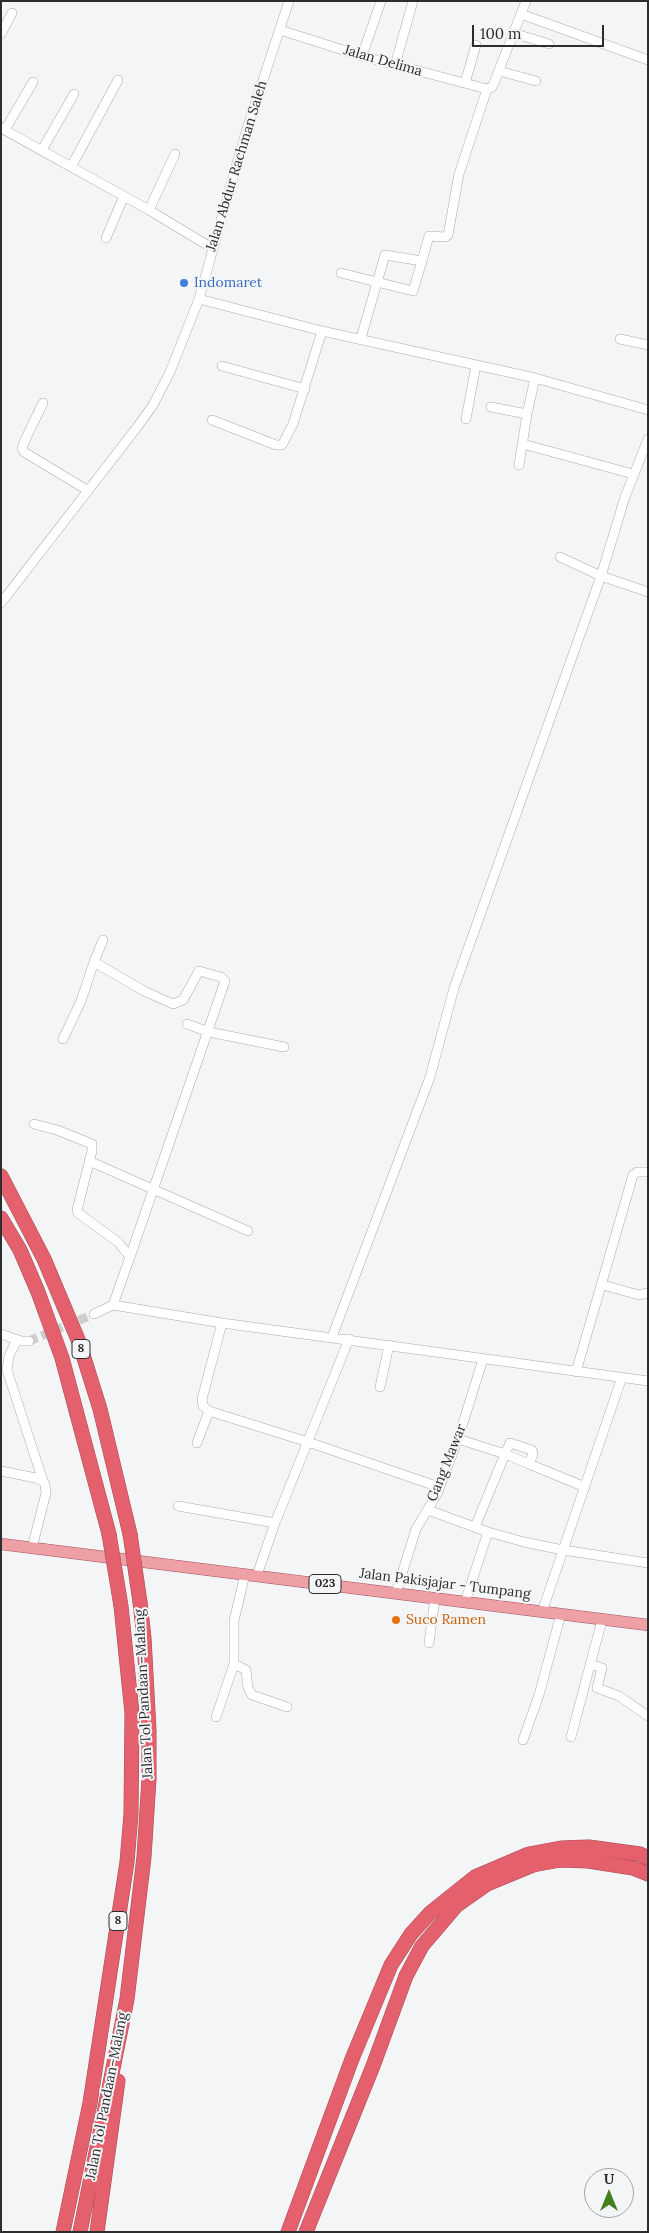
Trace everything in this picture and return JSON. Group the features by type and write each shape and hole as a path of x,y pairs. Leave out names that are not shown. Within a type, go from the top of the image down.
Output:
{"highway":[{"name":"Jalan Tol Pandaan–Malang","path":"1,1176 44,1259 79,1342 100,1409 130,1534 144,1638 149,1779 144,1857 119,2041 106,2097 80,2232"},
{"name":"Jalan Tol Pandaan–Malang","path":"1,1218 20,1250 38,1292 62,1358 109,1534 121,1606 132,1713 127,1862 90,2103 63,2232"},
{"path":"288,2232 352,2059 392,1965 412,1934 430,1913 476,1877 528,1854 562,1848 589,1846 640,1854 648,1858"},
{"path":"306,2232 373,2066 406,1976 422,1946 457,1905 487,1884 533,1865 560,1860 588,1861 633,1868 648,1874"},
{"path":"97,2232 120,2062 119,2041"}],"main road":[{"name":"Jalan Pakisjajar - Tumpang","path":"1,1544 648,1625"}],"street":[{"name":"Jalan Abdur Rachman Saleh","path":"1,603 152,405 170,372 199,299 245,135 289,1"},
{"path":"362,56 381,1"},
{"path":"395,65 414,1"},
{"path":"340,273 413,291 428,237 448,235 459,174 487,88 492,87 526,1"},
{"path":"1,34 12,13"},
{"path":"521,14 648,60"},
{"name":"Jalan Delima","path":"280,30 362,56 487,88"},
{"path":"514,34 549,44"},
{"path":"465,83 476,45"},
{"path":"499,71 536,82"},
{"path":"71,167 118,80"},
{"path":"33,82 3,129 149,210 212,248"},
{"path":"42,150 74,94"},
{"path":"149,210 175,154"},
{"path":"106,238 124,196"},
{"path":"362,338 376,281 385,254 422,261"},
{"path":"199,299 322,331 362,338 535,378 648,410"},
{"path":"212,420 276,445 282,445 293,424 322,331"},
{"path":"620,339 648,345"},
{"path":"466,419 476,365"},
{"path":"222,366 304,389"},
{"path":"519,465 535,378"},
{"path":"43,403 22,448 24,452 87,490"},
{"path":"491,407 527,414"},
{"path":"332,1337 430,1077 454,988 600,576 634,474 648,440"},
{"path":"523,444 634,474"},
{"path":"560,557 600,576 648,592"},
{"path":"63,1040 81,1001 94,962 104,940"},
{"path":"94,962 144,991 172,1004 183,1000 199,971 221,977 224,979 225,986 113,1304"},
{"path":"188,1024 208,1032 284,1046"},
{"path":"34,1124 86,1140 92,1144 77,1210 78,1213 118,1242 130,1256"},
{"path":"89,1161 248,1231"},
{"path":"576,1372 603,1285 633,1175 637,1172 648,1172"},
{"path":"603,1285 639,1294 648,1293"},
{"path":"94,1314 113,1304 222,1323 648,1381"},
{"path":"222,1323 202,1406 209,1411 308,1442 439,1487"},
{"path":"1,1334 17,1340 30,1341"},
{"path":"216,1716 234,1664 233,1631 251,1574 275,1523 349,1339"},
{"path":"17,1340 9,1356 7,1370 44,1481 46,1493 32,1548"},
{"path":"380,1387 389,1345"},
{"name":"Gang Mawar","path":"396,1593 416,1529 439,1487 458,1439 483,1358"},
{"path":"542,1612 622,1377"},
{"path":"197,1443 209,1411"},
{"path":"458,1439 505,1454 585,1487"},
{"path":"476,1527 510,1443 532,1450 533,1454 529,1464"},
{"path":"1,1471 44,1481"},
{"path":"178,1506 275,1523"},
{"path":"428,1510 488,1532 563,1550 648,1562"},
{"path":"465,1602 488,1532"},
{"path":"429,1643 435,1598"},
{"path":"523,1740 539,1695 561,1614"},
{"path":"571,1737 602,1620"},
{"path":"234,1664 246,1670 248,1688 252,1695 287,1707"},
{"path":"590,1664 602,1668 597,1688 619,1696 648,1716"}],"tunnel":[{"path":"29,1341 94,1314"}],"place":[{"name":"Indomaret","path":"184,283"},
{"name":"Suco Ramen","path":"396,1620"}]}
